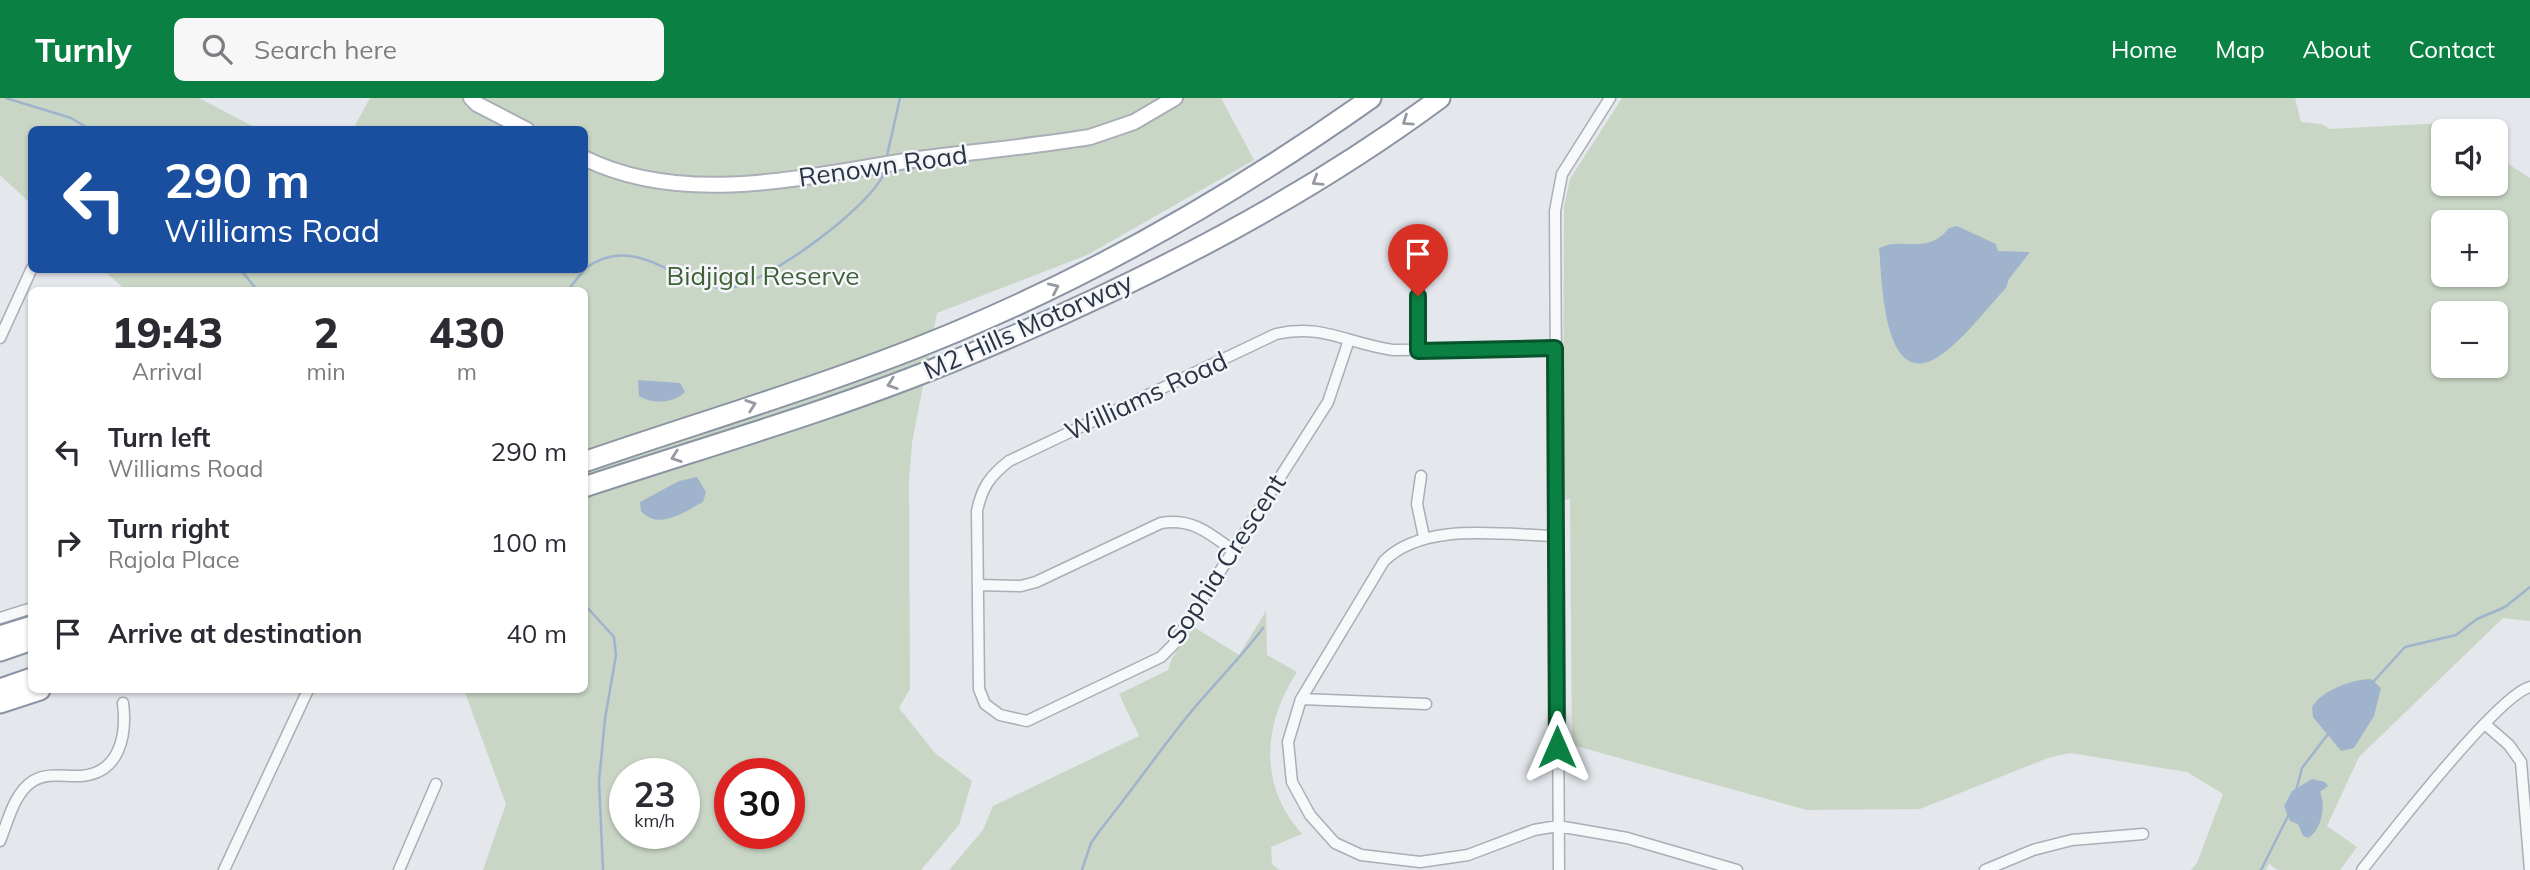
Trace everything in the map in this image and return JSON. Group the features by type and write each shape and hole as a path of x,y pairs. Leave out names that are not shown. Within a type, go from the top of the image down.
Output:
{"highway":[{"name":"M2 Hills Motorway","path":"589,460 886,360 1023,303 1192,217 1371,98"},
{"name":"M2 Hills Motorway","path":"593,484 901,381 1082,306 1279,205 1440,98"},
{"path":"0,636 28,627"},
{"path":"0,651 28,641"},
{"path":"0,689 28,679"},
{"path":"0,703 31,693"}],"main road":[{"path":"471,98 477,104 519,126"},
{"name":"Renown Road","path":"588,159 640,176 708,185 786,180 926,158 1090,137 1134,122 1175,98"}],"street":[{"path":"1559,870 1555,536 1556,195 1568,163 1610,98"},
{"path":"1418,269 1418,351"},
{"path":"0,338 30,273"},
{"name":"Williams Road","path":"1000,715 985,704 979,690 976,511 981,491 991,475 1009,461 1276,334 1315,330 1371,347 1418,351 1555,348"},
{"name":"Sophia Crescent","path":"1000,715 1015,721 1042,715 1161,657 1184,629 1231,550 1328,402 1349,340"},
{"path":"1421,476 1417,505 1424,537"},
{"path":"978,585 1021,586 1037,583 1168,521 1191,523 1203,528 1231,550"},
{"path":"1555,536 1424,537 1394,551 1375,573 1301,699 1288,742 1292,782 1310,815 1335,843 1361,855 1420,862 1468,855 1534,830 1558,826 1627,838 1737,870"},
{"path":"0,618 28,609"},
{"path":"2362,870 2413,806 2512,696 2530,687"},
{"path":"224,870 307,693"},
{"path":"1301,699 1426,704"},
{"path":"0,841 17,798 34,780 48,775 92,774 109,764 125,731 123,703"},
{"path":"2486,725 2509,745 2521,762 2530,870"},
{"path":"399,870 436,784"},
{"path":"1985,870 2033,850 2072,840 2143,834"}],"green space":[{"path":"0,98 199,98 252,126 28,126 28,201 0,175"},
{"name":"Bidjigal Reserve","path":"370,98 1221,98 1254,160 1087,255 937,313 912,443 909,482 910,689 899,708 935,753 972,781 959,825 921,870 483,870 506,804 465,693 588,693 588,287 123,287 106,273 588,273 588,126 355,126"},
{"path":"1622,98 2295,98 2301,122 2321,124 2330,129 2431,124 2431,196 2508,196 2508,164 2530,178 2530,621 2503,618 2359,757 2327,826 2357,847 2340,870 2278,870 2269,864 2266,870 2191,870 2197,863 2223,794 2187,772 2070,753 2048,758 1920,809 1807,810 1572,745 1570,499 1563,500 1564,206 1570,179"},
{"path":"1266,611 1267,655 1297,672 1277,712 1270,754 1278,795 1302,834 1271,847 1272,864 1279,870 949,870 983,830 993,806 1139,736 1119,694 1168,670 1172,658 1194,627 1239,655"}],"water":[{"path":"1957,226 1996,244 1998,251 2030,252 2009,279 2006,288 1947,350 1938,357 1920,363 1906,359 1896,345 1889,326 1884,304 1879,248 1932,241 1949,228"},
{"path":"638,380 680,383 685,392 669,401 650,400 639,396"},
{"path":"697,477 706,492 703,502 680,515 664,520 648,517 641,511 640,502 679,481"},
{"path":"2371,679 2381,688 2374,716 2354,748 2341,751 2313,717 2312,707 2323,695 2339,687"},
{"path":"2312,779 2325,782 2328,786 2320,792 2323,810 2320,823 2308,838 2303,836 2298,824 2290,821 2284,806 2292,791"}],"waterway":[{"path":"6,98 71,118 84,126"},
{"path":"886,160 900,98"},
{"path":"588,267 603,259 621,255 638,258 706,285 725,288 742,285 789,260 840,223 877,185 885,170"},
{"path":"243,273 255,287"},
{"path":"570,287 582,273"},
{"path":"2374,681 2405,647 2456,635 2477,619 2505,607 2530,587"},
{"path":"588,608 614,637 616,655 605,719 599,781 603,870"},
{"path":"1082,870 1091,843 1101,829 1186,718 1263,628"},
{"path":"2296,791 2302,768 2328,734"},
{"path":"2261,870 2289,814"}],"route":[{"path":"1418,296 1418,351 1555,348 1557,747"}]}
